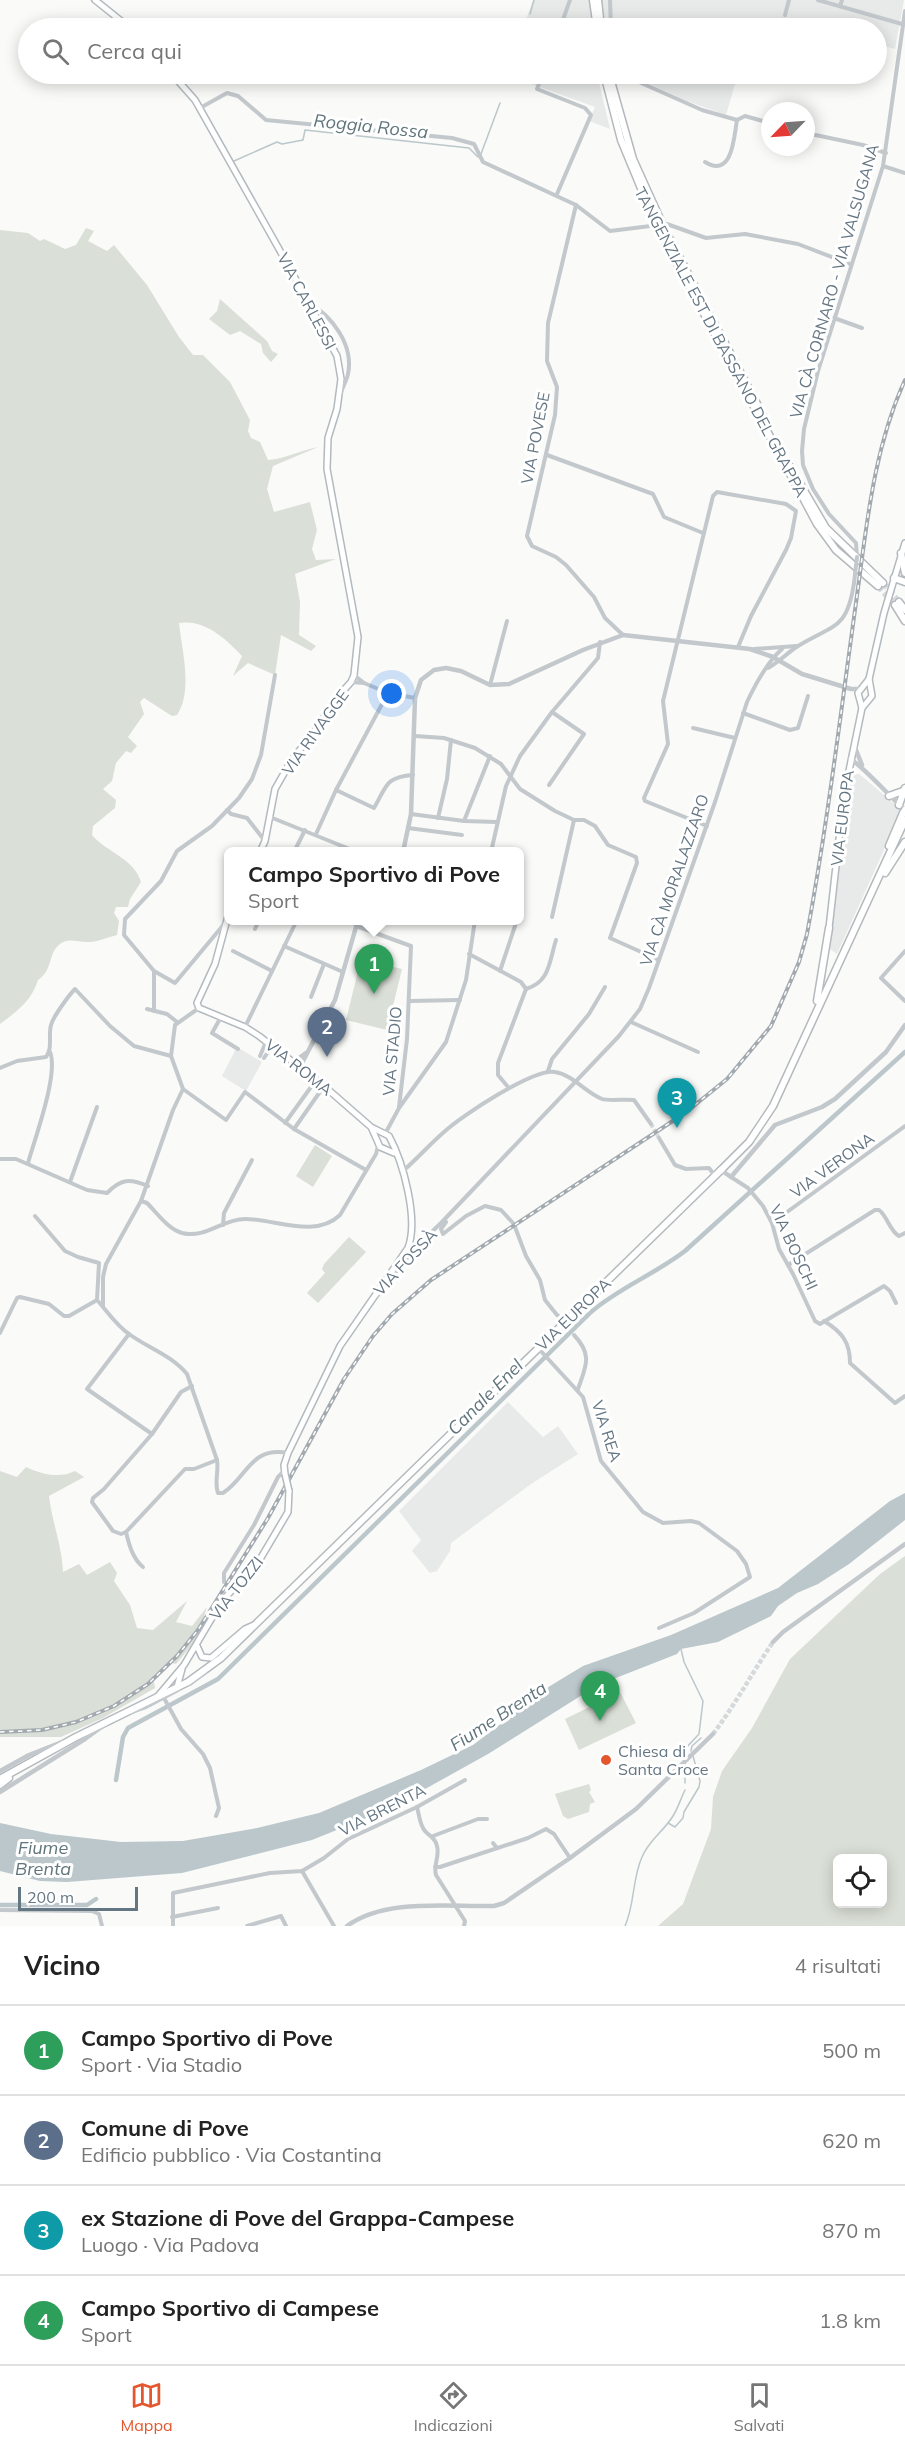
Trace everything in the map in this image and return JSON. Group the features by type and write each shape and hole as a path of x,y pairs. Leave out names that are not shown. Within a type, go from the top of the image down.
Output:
{"main road":[{"path":"95,0 118,18"},
{"path":"596,0 598,18"},
{"name":"VIA CARLESSI","path":"180,84 200,108 336,356 341,379 328,438 327,469 356,626"},
{"name":"TANGENZIALE EST DI BASSANO DEL GRAPPA","path":"607,84 621,141 660,225 817,524 841,555 880,585"},
{"name":"TANGENZIALE EST DI BASSANO DEL GRAPPA","path":"612,84 633,159 660,225"},
{"path":"862,708 872,694 865,688 905,543"},
{"path":"901,553 905,573"},
{"path":"894,578 905,582"},
{"path":"905,610 897,604 905,621"},
{"name":"VIA RIVAGGE","path":"262,847 275,789 291,761 354,675 357,647 356,626"},
{"name":"VIA EUROPA","path":"829,928 849,761 862,708 859,698 865,688"},
{"path":"859,698 869,701"},
{"path":"813,1017 875,885 904,812 904,790 889,796"},
{"path":"830,981 837,959 904,812"},
{"path":"875,885 905,843"},
{"path":"199,1008 197,1003 215,964 226,925"},
{"path":"813,1017 823,974 829,928"},
{"name":"VIA ROMA","path":"199,1008 245,1027 267,1041 371,1127 388,1136 402,1167 411,1239 408,1248 374,1295"},
{"name":"VIA EUROPA","path":"29,1764 121,1714 162,1698 207,1670 257,1624 749,1142 767,1118 813,1017"},
{"name":"VIA ROMA","path":"371,1127 381,1146 395,1155"},
{"path":"381,1146 388,1136"},
{"path":"381,1146 388,1136"},
{"name":"VIA FOSSÀ","path":"285,1472 288,1453 340,1346 374,1295"},
{"name":"VIA TOZZI","path":"184,1665 216,1611 259,1561 288,1512 289,1491 285,1472"},
{"path":"197,1646 202,1657 211,1658 244,1629 257,1624"},
{"path":"177,1687 184,1665"},
{"path":"162,1698 184,1665"},
{"path":"0,1779 29,1764"},
{"path":"0,1785 29,1764"}],"street":[{"path":"564,18 570,0"},
{"path":"610,0 611,18"},
{"path":"785,15 789,0"},
{"path":"818,0 881,18"},
{"path":"840,6 842,0"},
{"name":"VIA CÀ CORNARO - VIA VALSUGANA","path":"798,646 840,622 848,613 854,583 856,543 829,514 810,483 803,465 801,451 812,393 850,264 883,166 905,12"},
{"path":"887,20 902,24"},
{"path":"539,84 537,89 585,108 591,115 557,194"},
{"path":"641,84 702,110 737,120 745,116 761,120"},
{"path":"200,108 227,93 238,96 266,120 452,138 474,144 483,162 557,194 576,205 610,231 666,224 706,238 745,234 798,244 850,264"},
{"path":"705,162 718,164 731,155 737,120"},
{"path":"815,135 863,145 886,153"},
{"path":"883,166 905,174"},
{"name":"VIA POVESE","path":"576,205 548,323 547,361 557,387 555,415 527,536 532,546 556,557 566,565 594,597 604,618 623,635"},
{"path":"308,302 331,318 346,350 348,376 339,396"},
{"path":"834,318 862,327"},
{"path":"547,455 653,494 664,518 703,532"},
{"path":"707,826 645,801 644,798 668,744 663,701 703,532 713,496 717,492 786,504 796,511 791,538 786,550 756,606 738,647"},
{"path":"490,685 507,621"},
{"path":"404,847 411,814 415,698 421,680 429,673 440,668 461,672 490,685 509,684 600,642 623,635 750,649 782,649 798,646"},
{"path":"491,847 506,786 520,756 552,712 598,658 600,642"},
{"name":"VIA CÀ MORALAZZARO","path":"767,669 798,646"},
{"path":"750,649 773,657 802,674 851,689 865,688"},
{"path":"773,657 782,649"},
{"name":"VIA CÀ MORALAZZARO","path":"574,1082 619,1036 639,1009 707,826 743,713 755,684 773,657"},
{"path":"224,923 178,981 171,981 153,971 124,935 125,919 161,881 177,851 205,832 239,798 252,779 259,763 275,675"},
{"name":"VIA RIVAGGE","path":"354,675 364,683 388,693 415,698"},
{"name":"VIA RIVAGGE","path":"351,682 364,683"},
{"path":"851,689 859,698"},
{"path":"316,834 336,790 388,693"},
{"path":"743,713 790,730 798,728 808,696"},
{"path":"549,784 584,734 552,712"},
{"path":"693,728 735,738"},
{"path":"415,736 451,740 471,746 490,756 501,764 520,789 574,820 584,820 595,826 608,845 636,857 637,864 610,938 659,960"},
{"path":"438,818 447,779 451,740"},
{"path":"853,742 865,773"},
{"path":"464,821 490,756"},
{"path":"849,761 865,773 904,812"},
{"path":"336,790 374,808 390,780 399,776 413,775"},
{"path":"227,810 247,818 265,841"},
{"path":"411,814 464,821 497,822"},
{"path":"270,817 346,847"},
{"path":"552,917 574,820"},
{"path":"408,828 462,836"},
{"path":"296,847 305,830"},
{"path":"245,1027 295,925"},
{"path":"301,1070 308,1051 335,1000 356,925"},
{"name":"VIA STADIO","path":"362,925 411,946 409,1001 399,1108"},
{"path":"388,1136 399,1108 446,1042 460,1000 474,925"},
{"path":"500,971 516,925"},
{"path":"525,989 544,980 555,940"},
{"path":"284,946 343,972"},
{"path":"233,951 272,971"},
{"path":"905,951 881,978 905,1001"},
{"path":"468,954 521,982 525,989 498,1063 498,1075 508,1087"},
{"path":"311,997 324,964"},
{"path":"153,971 154,1011"},
{"path":"548,1071 552,1059 589,1014 606,987"},
{"path":"28,1163 51,1076 53,1059 50,1052 50,1032 54,1018 75,989 110,1026 134,1046 171,1056"},
{"path":"409,1001 460,1000"},
{"path":"199,1008 177,1022 171,1044 171,1056 183,1089 226,1120 245,1092 301,1134 366,1170"},
{"path":"147,1009 167,1014 177,1022"},
{"name":"VIA ROMA","path":"220,1017 212,1033 238,1049"},
{"path":"630,1022 698,1052"},
{"path":"731,1177 775,1125 822,1107 835,1098 886,1052 905,1025"},
{"path":"267,1041 262,1057 272,1046"},
{"path":"292,1063 308,1051"},
{"path":"0,1068 17,1061 44,1059 50,1052"},
{"path":"402,1167 413,1161 445,1130 508,1087 548,1071 566,1075 604,1100 619,1098 634,1100 651,1124"},
{"path":"285,1123 316,1080"},
{"name":"VIA FOSSÀ","path":"374,1295 378,1295 414,1248 460,1204 574,1082"},
{"path":"294,1129 324,1086"},
{"path":"103,1305 103,1277 106,1264 130,1226 148,1186 162,1140 183,1089"},
{"path":"297,1106 306,1112"},
{"path":"70,1182 97,1107"},
{"name":"VIA VERONA","path":"772,1223 905,1126"},
{"path":"659,1138 675,1166 686,1169 709,1168 718,1173"},
{"path":"141,1201 147,1203 180,1233 201,1234 242,1219 285,1226 315,1226 333,1221 340,1215 381,1146"},
{"path":"0,1159 16,1159 28,1163 87,1190 107,1193 121,1181 131,1179 148,1186"},
{"path":"223,1225 224,1213 252,1160"},
{"name":"VIA BOSCHI","path":"718,1173 731,1177 748,1188 763,1206 772,1223 779,1250 815,1321 820,1324 824,1321"},
{"path":"460,1204 443,1225 441,1232 443,1234 466,1216 485,1206 501,1210 514,1225 526,1256 540,1280 545,1300 557,1315 567,1321"},
{"path":"788,1265 875,1210 884,1214 894,1233 899,1236 905,1233"},
{"path":"35,1216 65,1251 99,1263 97,1300"},
{"path":"896,1303 890,1291 884,1286 824,1321 846,1341 850,1351 850,1363 866,1378 895,1403 905,1396"},
{"path":"0,1333 17,1298 49,1304 64,1316 69,1316 97,1300"},
{"path":"97,1300 112,1319 129,1334 180,1366 192,1386 217,1460 219,1471 216,1490 220,1494 230,1488 251,1462 258,1457 278,1451 288,1453"},
{"path":"556,1330 557,1315"},
{"path":"129,1334 87,1389 152,1434"},
{"name":"VIA REA","path":"574,1335 583,1345 587,1357 578,1389"},
{"name":"VIA REA","path":"540,1349 578,1389 586,1404 601,1461 643,1512 663,1523 691,1521 699,1523 737,1551 746,1564 750,1577 694,1613 659,1628"},
{"path":"192,1386 181,1392 152,1434 92,1500 113,1531 121,1534 126,1532 185,1469 194,1469 217,1460"},
{"path":"224,1582 224,1573 254,1525 278,1477 285,1472"},
{"path":"126,1532 129,1546 143,1568"},
{"path":"772,1642 905,1544"},
{"path":"207,1670 197,1680 162,1698 181,1729 203,1754 210,1768 219,1808 216,1816"},
{"path":"0,1792 85,1739 111,1719"},
{"path":"346,1926 363,1917 397,1907 494,1906 504,1903 636,1809 713,1734"},
{"path":"0,1771 44,1748 76,1737"},
{"name":"VIA BRENTA","path":"172,1917 173,1893 270,1873 302,1870 324,1858 348,1839 417,1807 465,1780"},
{"path":"417,1807 424,1830 433,1836 439,1853 435,1867 439,1882 461,1915 465,1926"},
{"path":"433,1836 487,1819"},
{"path":"435,1867 528,1838 546,1829 554,1834 570,1858"},
{"path":"493,1843 497,1848"},
{"path":"302,1870 334,1926"},
{"path":"486,1906 489,1912"},
{"path":"173,1926 172,1917 218,1908"},
{"path":"0,1910 92,1911 99,1914 102,1926"},
{"path":"247,1926 281,1916 285,1926"}],"shaded area":[{"path":"533,0 904,0 895,49 887,47 887,18 525,18"},
{"path":"532,84 599,84 610,129 589,121 595,107"},
{"path":"649,84 735,84 726,115"},
{"path":"86,228 94,231 88,241 107,251 114,245 147,285 179,337 193,355 203,355 230,382 250,420 248,431 251,438 260,442 268,460 318,447 273,466 267,489 274,512 310,502 317,530 312,549 316,560 336,559 295,574 300,602 299,635 316,646 311,651 281,635 275,675 248,663 233,676 242,656 236,650 206,627 179,623 185,670 182,705 177,715 172,716 144,698 140,702 144,714 128,737 137,746 131,753 126,751 116,763 112,781 103,789 116,800 115,808 93,826 92,835 126,861 141,882 130,899 128,907 116,907 114,913 119,921 117,935 92,942 70,941 60,944 53,952 46,971 38,980 32,994 18,1010 0,1024 0,230 28,233 40,241 44,239 65,249 76,245"},
{"path":"220,299 267,341 272,351 278,354 271,362 263,353 261,344 240,331 230,335 209,319 217,311"},
{"path":"853,774 859,774 902,810 837,954 830,949 848,780"},
{"path":"361,959 402,969 387,1030 346,1020"},
{"path":"237,1047 262,1062 246,1091 222,1076"},
{"path":"315,1145 332,1156 313,1187 296,1176"},
{"path":"349,1237 366,1252 318,1303 307,1293 325,1273 322,1269 324,1264"},
{"path":"508,1402 543,1437 558,1426 578,1454 531,1484 451,1543 450,1551 437,1571 430,1573 412,1551 421,1540 399,1511"},
{"path":"26,1467 50,1475 63,1475 75,1471 84,1477 49,1496 63,1572 79,1564 87,1575 110,1562 117,1573 114,1581 130,1605 137,1628 153,1630 187,1601 176,1622 192,1626 207,1607 196,1640 176,1664 168,1662 153,1676 155,1688 103,1718 61,1737 0,1737 0,1471 17,1477"},
{"path":"905,1556 905,1926 658,1926 683,1904 711,1829 713,1797 722,1771 752,1728 790,1659 880,1574"},
{"path":"620,1692 636,1723 579,1750 565,1719"},
{"path":"589,1784 591,1790 589,1792 595,1802 590,1804 589,1812 568,1819 563,1816 555,1794"}],"water":[{"name":"Fiume Brenta","path":"905,1493 905,1520 849,1564 778,1606 771,1616 718,1642 681,1649 677,1654 598,1685 488,1754 391,1808 312,1840 182,1873 67,1882 40,1881 0,1871 0,1823 51,1834 121,1842 183,1841 257,1828 319,1813 421,1770 473,1745 550,1686 583,1666 671,1635 778,1588 890,1501"}],"waterway":[{"name":"Roggia Rossa","path":"530,14 534,0"},
{"name":"Roggia Rossa","path":"481,154 500,103"},
{"name":"Roggia Rossa","path":"234,161 277,142 282,144 303,140 305,130 469,148 478,157"},
{"name":"Canale Enel","path":"116,1780 123,1737 128,1728 218,1679 591,1312 685,1251 905,1052"},
{"path":"681,1649 684,1662 703,1701 699,1734 684,1750 685,1758"},
{"path":"691,1751 692,1746 701,1738"},
{"path":"668,1823 675,1827 683,1818 684,1812 699,1787 700,1781 693,1756"},
{"path":"685,1764 685,1783"},
{"path":"625,1926 642,1857 673,1816 685,1790"},
{"name":"Canale Enel","path":"0,1905 87,1905 96,1899"}],"tunnel":[{"path":"883,583 899,602"},
{"path":"878,586 895,605"},
{"path":"651,1124 659,1138"},
{"path":"713,1734 773,1642"}],"railway":[{"path":"0,1732 42,1730 76,1722 114,1706 148,1684 177,1656 198,1630 268,1518 344,1379 373,1336 392,1314 431,1280 685,1113 727,1079 771,1026 799,962 807,934 827,813 872,493 885,435 905,380"}],"place":[{"name":"Campo Sportivo di Pove","path":"374,994"},
{"name":"Comune di Pove","path":"327,1057"},
{"name":"ex Stazione di Pove del Grappa-Campese","path":"677,1128"},
{"name":"Campo Sportivo di Campese","path":"600,1721"},
{"name":"Chiesa di Santa Croce","path":"606,1760"}]}
